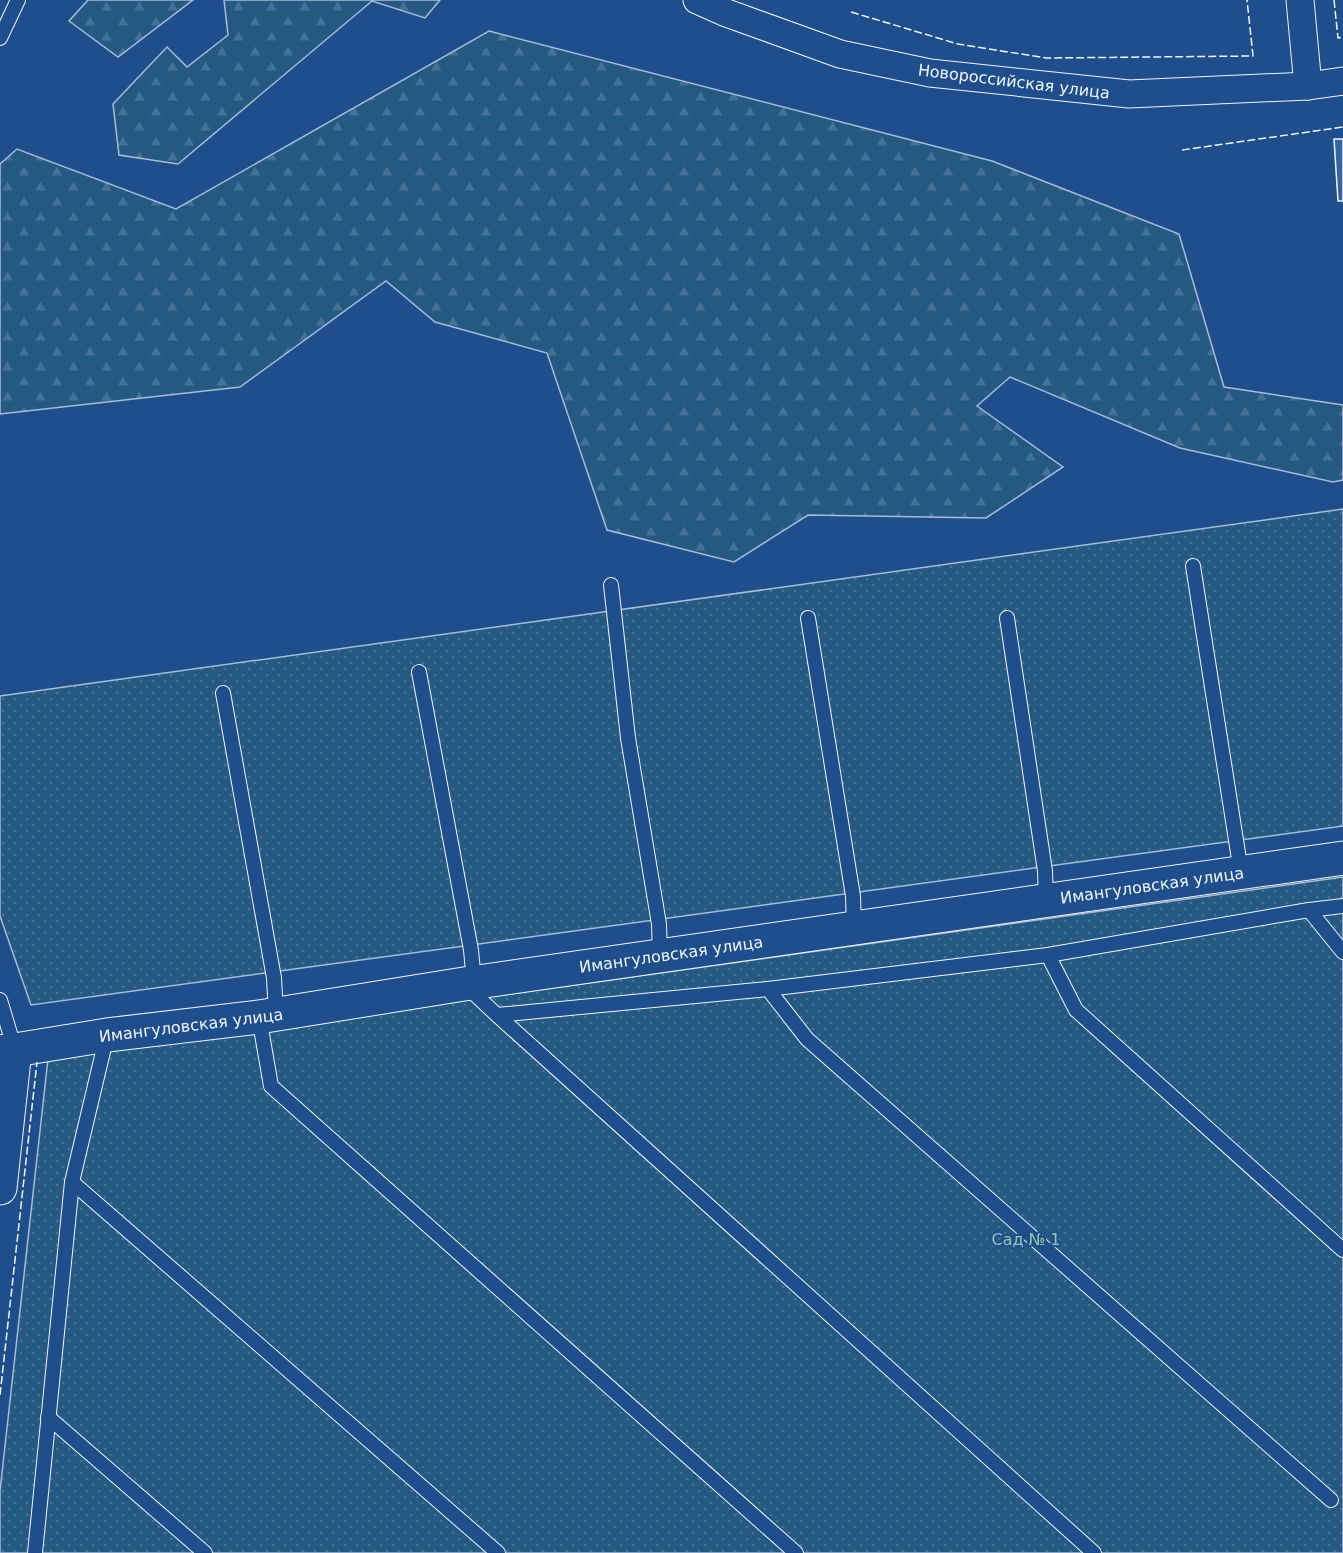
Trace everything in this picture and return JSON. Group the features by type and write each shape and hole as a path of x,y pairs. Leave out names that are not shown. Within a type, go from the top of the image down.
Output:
{"street":[{"name":"Новороссийская улица","path":"697,0 840,54 930,74 1129,94 1308,86 1343,81"},
{"path":"1300,0 1308,86"},
{"name":"Имангуловская улица","path":"8,1051 107,1035 267,1016 469,983 1343,858"},
{"path":"0,1188 8,1051"}],"lane":[{"path":"0,38 18,0"},
{"path":"1193,566 1241,872"},
{"path":"611,585 628,738 659,924 660,956"},
{"path":"808,618 853,896 854,928"},
{"path":"1007,618 1045,871 1046,900"},
{"path":"419,672 471,950 469,983 497,1015 1094,1553"},
{"path":"223,693 274,978 267,1016 271,1086 796,1553"},
{"path":"497,1015 768,988 1048,955 1343,906"},
{"path":"1309,910 1343,951"},
{"path":"1048,955 1076,1010 1343,1250"},
{"path":"768,988 807,1039 1331,1500"},
{"path":"0,1000 8,1051"},
{"path":"35,1553 72,1182 107,1035"},
{"path":"72,1182 498,1553"},
{"path":"48,1417 205,1553"}],"green space":[{"path":"88,0 193,0 118,57 69,21"},
{"path":"224,0 440,0 425,18 372,1 178,164 119,155 113,104 167,47 187,67 228,35"},
{"path":"489,31 992,161 1179,234 1224,387 1343,405 1343,480 1333,482 1180,448 1010,377 977,406 1063,467 986,518 808,515 734,562 607,530 547,353 435,322 386,281 240,387 0,414 0,164 17,149 176,209"},
{"path":"1343,509 1343,826 31,1005 0,916 0,696"},
{"name":"Сад № 1","path":"1343,877 1343,1553 0,1553 0,1491 48,1059"}],"building":[{"path":"1334,139 1343,139 1343,201 1338,201"}],"fence":[{"path":"851,12 958,44 1046,58 1253,56 1247,0"},
{"path":"1334,0 1338,38 1343,37"},
{"path":"1182,150 1343,127"},
{"path":"0,1395 37,1062"}]}
